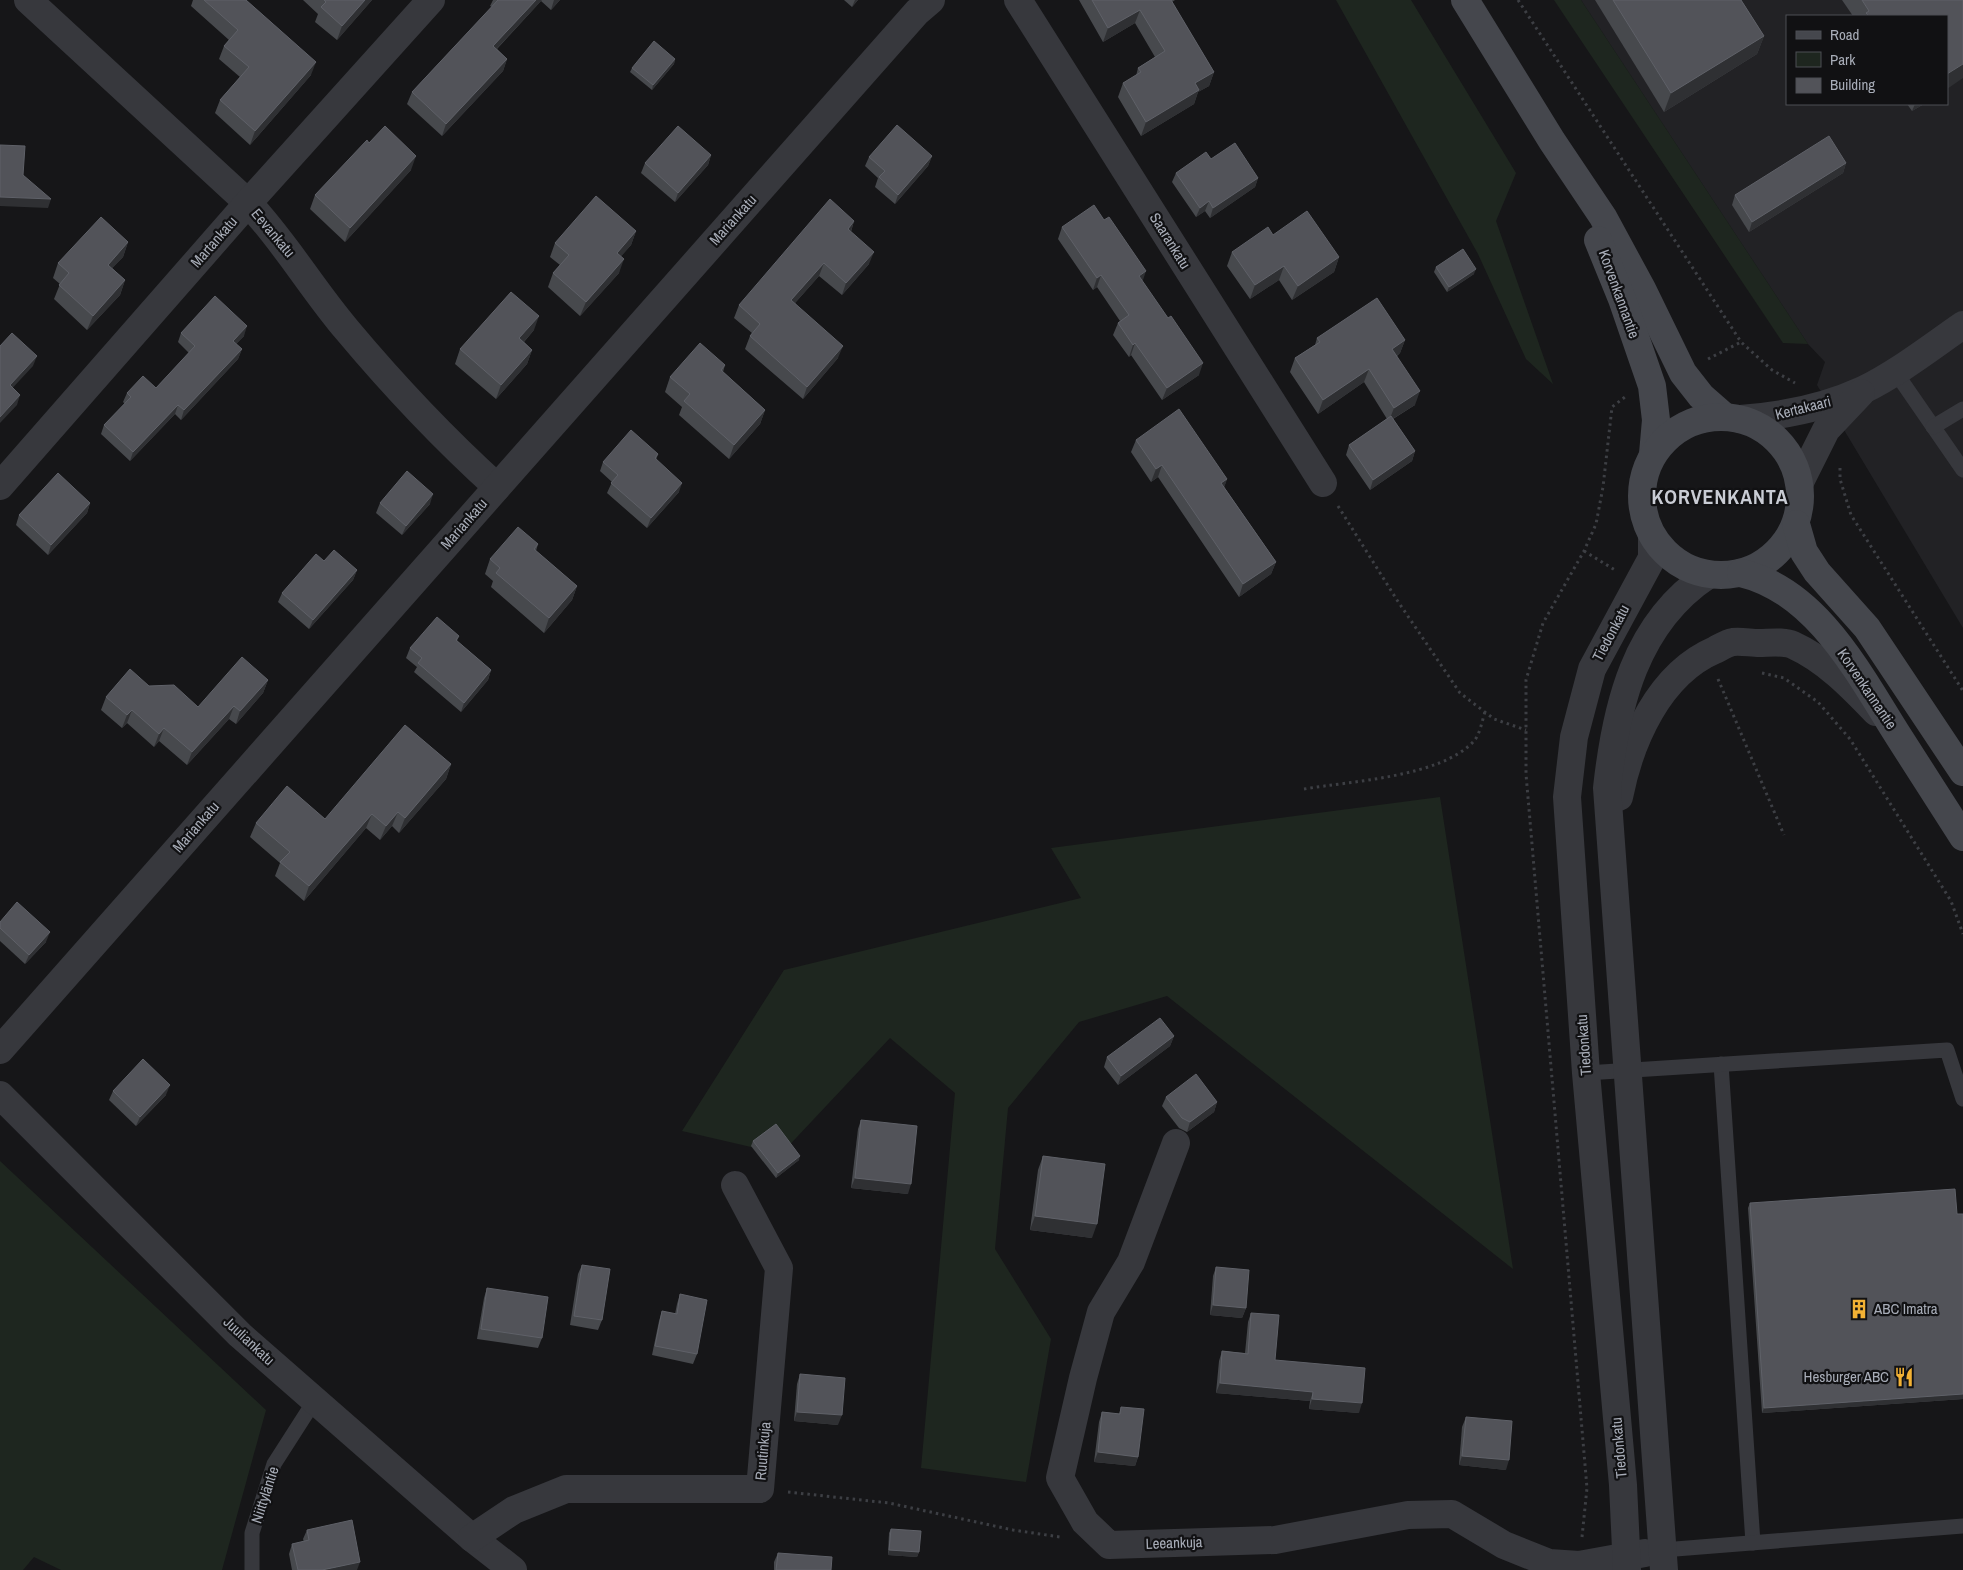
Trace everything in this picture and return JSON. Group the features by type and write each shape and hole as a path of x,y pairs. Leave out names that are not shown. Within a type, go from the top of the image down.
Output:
{"main road":[{"name":"Korvenkannantie","path":"1465,0 1552,141 1603,217 1642,289 1683,373 1701,396 1732,418"},
{"name":"Korvenkannantie","path":"1552,141 1592,224 1622,299 1652,386 1656,420 1653,454"},
{"path":"1703,418 1732,418 1761,427 1779,442 1792,460 1800,482 1800,504 1796,524 1783,546 1764,563 1742,574 1708,575 1686,568 1673,559 1652,536 1644,516 1641,495 1644,474 1653,454 1667,438 1684,426 1703,418"},
{"path":"1796,524 1804,552 1817,572 1867,628 1963,772"},
{"name":"Korvenkannantie","path":"1742,574 1760,578 1780,589 1808,610 1840,646 1963,837"}],"street":[{"name":"Eevankatu","path":"28,0 248,203 274,230 346,328 445,440 497,486"},
{"name":"Martankatu","path":"0,486 248,203 431,0"},
{"name":"Mariankatu","path":"0,1050 917,12 931,0"},
{"name":"Saarankatu","path":"1018,0 1322,483"},
{"name":"Kertakaari","path":"1732,418 1778,416 1819,419 1963,325"},
{"name":"Kertakaari","path":"1800,482 1819,419"},
{"name":"Tiedonkatu","path":"1627,1563 1623,1485 1586,1073 1567,797 1574,737 1592,669 1652,558 1652,536"},
{"path":"1664,1560 1626,1070 1607,788 1612,742 1620,706 1637,661 1652,632 1670,605 1689,588 1708,575"},
{"path":"1610,845 1623,778 1639,736 1658,700 1680,671 1705,654 1733,642 1791,644 1825,663 1854,689 1900,738"},
{"name":"Juuliankatu","path":"0,1095 240,1335 472,1538 513,1570"},
{"name":"Leeankuja","path":"1176,1143 1131,1262 1101,1312 1083,1378 1060,1478 1085,1522 1109,1545 1275,1540 1408,1515 1452,1514 1504,1545 1550,1563 1578,1565 1664,1560"},
{"name":"Ruutinkuja","path":"472,1538 514,1510 566,1489 760,1489 778,1268 735,1186"}],"lane":[{"path":"1894,370 1963,470"},
{"path":"1933,427 1963,409"},
{"path":"1586,1073 1947,1050 1963,1099"},
{"path":"1721,1064 1752,1543"},
{"name":"Niittyläntie","path":"252,1570 252,1533 274,1464 315,1400"},
{"path":"1664,1560 1752,1543 1963,1526"}],"path":[{"path":"1518,0 1740,342 1772,370 1795,382 1839,449 1840,479 1851,515 1963,691"},
{"path":"1322,483 1397,600 1460,693 1494,719 1526,730"},
{"path":"1757,672 1784,678 1818,702 1850,739 1907,827 1951,901 1963,934"},
{"path":"1711,684 1725,677"},
{"path":"1304,788 1420,770 1453,758 1475,739 1485,712"},
{"path":"760,1489 889,1503 1061,1537"}],"shaded area":[{"path":"1581,0 1963,0 1963,628 1817,385 1825,362 1808,344"}],"green space":[{"path":"1336,0 1411,0 1516,173 1496,221 1553,384 1526,359 1478,254"},
{"path":"1554,0 1581,0 1808,344 1783,343"},
{"path":"1440,797 1513,1269 1167,996 1079,1022 1008,1108 995,1249 1051,1339 1026,1482 921,1468 955,1093 890,1038 781,1154 682,1131 784,970 1081,898 1051,848"},
{"path":"0,1161 266,1410 222,1570 61,1570 34,1557 23,1570 0,1570"}],"building":[{"path":"204,0 246,0 316,62 255,131 220,100 249,67 224,46 238,30"},
{"path":"324,0 365,0 342,26 321,7 326,2"},
{"path":"498,0 536,0 493,46 507,59 446,124 412,92"},
{"path":"1092,0 1171,0 1214,72 1195,83 1199,90 1146,122 1123,83 1141,72 1138,68 1165,51 1140,10 1108,28"},
{"path":"1613,0 1741,0 1764,36 1671,93"},
{"path":"1862,0 1963,0 1963,64 1948,73 1948,15 1868,15 1866,13 1869,11"},
{"path":"654,41 675,59 653,85 632,68"},
{"path":"897,125 932,156 898,195 879,177 885,171 869,157"},
{"path":"385,126 416,156 350,228 315,195 367,140 369,143"},
{"path":"678,126 711,155 678,193 645,163"},
{"path":"1829,136 1846,163 1752,222 1735,195"},
{"path":"1235,143 1258,178 1213,208 1209,201 1200,208 1176,173 1206,152 1211,159"},
{"path":"0,145 25,146 23,175 51,199 0,197"},
{"path":"596,196 636,231 617,253 624,259 586,302 553,273 569,255 555,243"},
{"path":"830,199 854,221 848,229 874,252 846,283 824,263 791,300 843,346 807,387 750,336 760,324 739,305"},
{"path":"1094,205 1104,220 1109,217 1146,271 1139,276 1168,318 1171,316 1203,363 1167,388 1135,343 1133,345 1118,323 1129,315 1101,275 1097,278 1062,227"},
{"path":"1307,211 1339,257 1298,286 1284,266 1255,285 1232,252 1268,227 1273,235"},
{"path":"101,217 128,242 108,265 125,280 93,316 59,285 69,273 58,263"},
{"path":"1463,249 1476,269 1449,287 1436,267"},
{"path":"511,292 539,316 519,338 532,350 501,385 460,349"},
{"path":"215,296 247,326 233,341 242,349 184,410 178,405 133,452 104,425 131,397 127,393 143,376 156,388 195,346 181,333"},
{"path":"1377,298 1405,340 1392,349 1420,391 1394,408 1369,369 1323,400 1295,358 1320,342 1317,338"},
{"path":"12,333 37,356 10,385 20,395 0,417 0,346"},
{"path":"700,343 725,365 721,370 765,410 734,445 684,401 690,394 670,377"},
{"path":"1179,409 1227,479 1221,483 1276,562 1243,584 1162,465 1156,469 1136,440"},
{"path":"1391,416 1415,451 1373,480 1349,445"},
{"path":"631,430 658,454 655,458 682,483 651,518 611,483 618,475 603,462"},
{"path":"407,471 433,494 406,526 380,503"},
{"path":"58,473 90,503 51,545 19,515"},
{"path":"518,527 538,544 534,549 577,586 549,618 496,573 500,568 490,559"},
{"path":"334,550 357,570 313,620 282,593 316,554 324,561"},
{"path":"437,617 459,636 456,640 491,670 464,703 418,663 422,658 410,648"},
{"path":"242,657 268,680 240,711 234,706 192,752 164,728 159,734 132,710 127,715 106,697 130,669 149,686 174,685 198,707"},
{"path":"405,725 451,764 405,818 398,812 386,826 372,814 309,886 280,862 290,852 256,823 287,786 325,819"},
{"path":"17,902 50,932 29,955 0,928 0,922"},
{"path":"1160,1018 1174,1036 1121,1076 1107,1057"},
{"path":"143,1059 170,1085 140,1117 113,1091"},
{"path":"1196,1074 1217,1102 1190,1122 1182,1118 1166,1097"},
{"path":"861,1120 917,1126 911,1184 855,1178"},
{"path":"776,1124 800,1156 778,1173 753,1141"},
{"path":"1043,1156 1105,1164 1097,1224 1035,1216"},
{"name":"ABC Imatra","path":"1955,1189 1957,1214 1963,1214 1963,1394 1764,1408 1750,1203"},
{"path":"582,1265 610,1269 602,1320 574,1316"},
{"path":"1216,1267 1249,1270 1246,1308 1213,1305"},
{"path":"487,1288 548,1297 542,1338 481,1329"},
{"path":"680,1294 707,1300 697,1354 655,1346 662,1311 677,1314"},
{"path":"1251,1313 1279,1315 1275,1360 1365,1368 1362,1403 1312,1399 1313,1392 1220,1383 1222,1351 1248,1354"},
{"path":"800,1374 845,1378 842,1415 797,1412"},
{"path":"1121,1407 1144,1409 1138,1457 1098,1452 1102,1412 1120,1414"},
{"path":"1466,1417 1512,1421 1509,1460 1462,1456"},
{"path":"352,1520 360,1562 322,1570 298,1570 292,1544 309,1540 307,1530"},
{"path":"891,1529 921,1531 919,1552 889,1550"},
{"path":"778,1553 832,1557 831,1570 776,1570"}],"place":[{"name":"ABC Imatra","path":"1859,1309"},
{"name":"Hesburger ABC","path":"1904,1377"}],"district":[{"name":"KORVENKANTA","path":"1720,497"}]}
